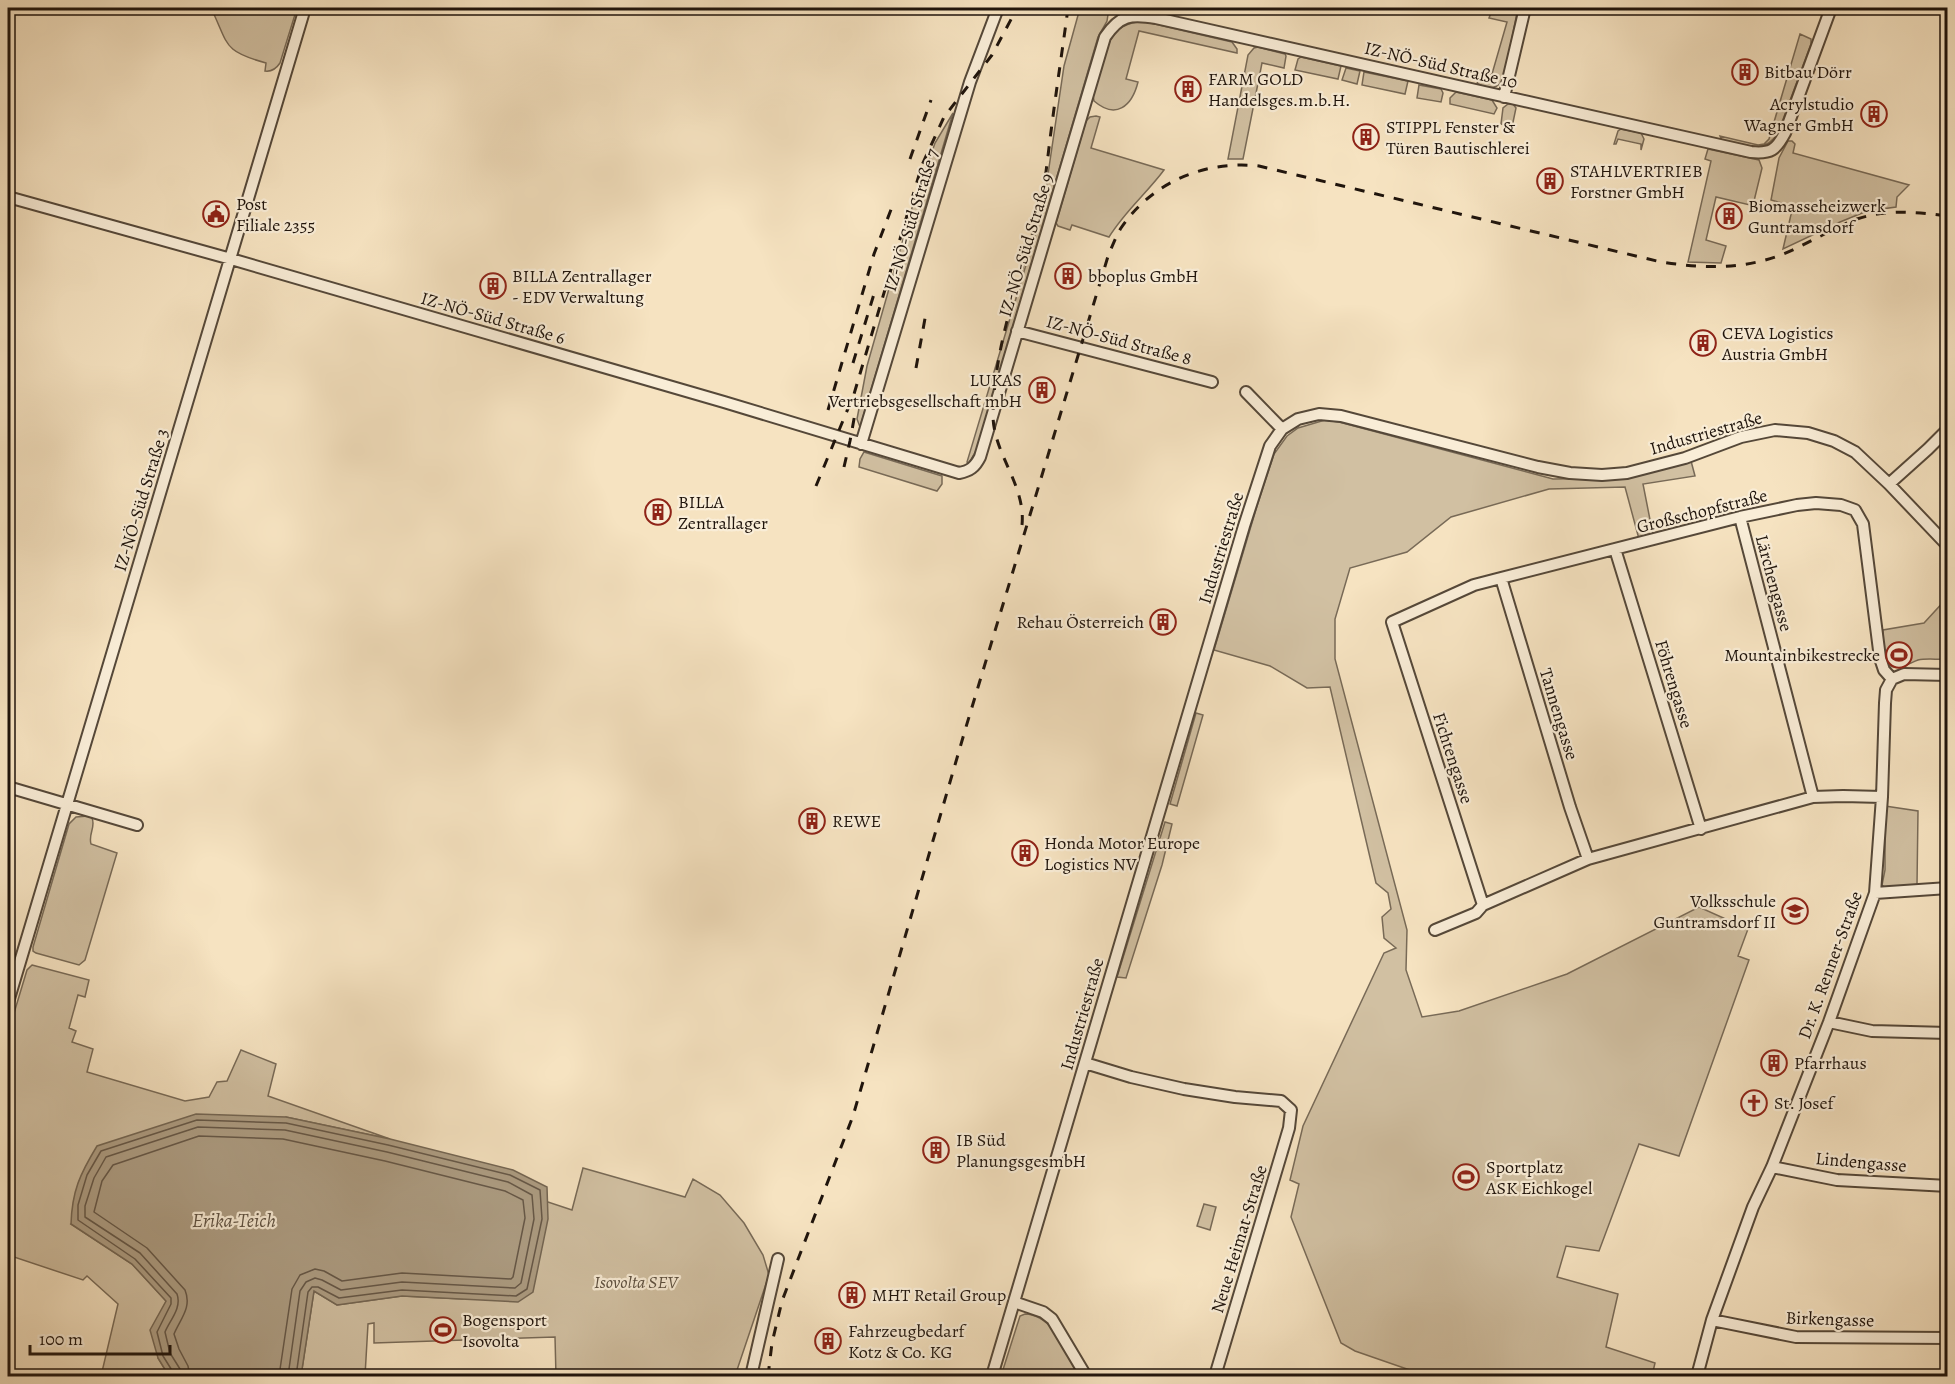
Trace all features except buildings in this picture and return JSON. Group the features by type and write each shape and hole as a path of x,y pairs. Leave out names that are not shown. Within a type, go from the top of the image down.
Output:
{"street":[{"name":"IZ-NÖ-Süd Straße 3","path":"8,1002 305,8"},
{"name":"IZ-NÖ-Süd Straße 7","path":"861,444 970,82 998,8"},
{"path":"1504,97 1525,8"},
{"name":"IZ-NÖ-Süd Straße 10","path":"1113,25 1121,13 1156,18 1763,153 1772,151 1785,133 1831,8"},
{"name":"IZ-NÖ-Süd Straße 9","path":"968,472 980,457 1105,37 1113,25"},
{"name":"IZ-NÖ-Süd Straße 6","path":"8,196 724,402 959,473 968,472"},
{"name":"IZ-NÖ-Süd Straße 8","path":"1017,331 1212,382"},
{"path":"1246,392 1282,429"},
{"name":"Industriestraße","path":"992,1377 1244,526 1270,446 1282,429 1298,419 1319,414 1341,416 1538,467 1570,473 1602,475 1671,462 1741,437 1774,430 1808,433 1834,441 1855,452 1889,484 1947,546"},
{"path":"1889,484 1947,429"},
{"name":"Großschopfstraße","path":"1392,622 1474,585 1740,517 1816,502 1840,505 1855,510 1863,524 1880,658 1884,669 1892,679"},
{"name":"Lärchengasse","path":"1740,517 1813,797"},
{"name":"Föhrengasse","path":"1615,549 1701,829"},
{"name":"Tannengasse","path":"1501,578 1570,807 1588,859"},
{"name":"Fichtengasse","path":"1392,622 1483,905"},
{"path":"1892,679 1904,674 1947,675"},
{"name":"Dr. K. Renner-Straße","path":"1697,1377 1712,1320 1753,1207 1772,1167 1829,1022 1875,893 1882,798 1886,690 1892,679"},
{"path":"8,787 137,825"},
{"path":"1436,930 1476,913 1483,905 1588,859 1813,797 1882,798"},
{"path":"1875,893 1947,888"},
{"path":"1829,1022 1872,1030 1947,1034"},
{"name":"Neue Heimat-Straße","path":"1085,1063 1131,1077 1184,1089 1281,1101 1291,1110 1289,1128 1215,1377"},
{"name":"Lindengasse","path":"1772,1167 1837,1180 1947,1186"},
{"path":"751,1377 778,1259"},
{"path":"1014,1302 1042,1312 1052,1319 1086,1377"},
{"name":"Birkengasse","path":"1712,1320 1796,1337 1947,1338"}],"green space":[{"path":"211,8 297,8 277,67 265,71 266,63 241,55 234,50 225,38"},
{"path":"1080,8 1109,8 1107,21 1098,37 977,449 969,463 967,462 1043,208 1064,66"},
{"path":"1493,8 1517,8 1517,13 1504,77 1500,84 1490,88 1478,84 1475,77 1476,74 1492,74 1507,22 1489,18"},
{"path":"1137,22 1146,22 1232,42 1237,53 1139,31 1126,79 1138,82 1132,98 1122,108 1116,110 1102,107 1094,101 1093,95 1109,42 1119,29"},
{"path":"1800,34 1811,39 1811,44 1778,133 1766,145 1760,147 1722,141 1720,136 1758,145 1764,144 1769,139"},
{"path":"1258,47 1285,54 1284,68 1262,63 1243,159 1228,159 1248,55"},
{"path":"1301,57 1341,66 1338,79 1295,70 1298,59"},
{"path":"1346,68 1360,71 1357,84 1342,80"},
{"path":"1364,72 1408,81 1405,94 1362,85"},
{"path":"1419,85 1441,89 1443,93 1441,102 1417,98"},
{"path":"1456,92 1492,100 1497,108 1494,114 1450,104 1450,98"},
{"path":"1508,104 1513,104 1516,108 1512,127 1501,124 1503,108"},
{"path":"953,113 860,427 857,419 867,366 912,208 935,143"},
{"path":"1096,116 1100,117 1091,148 1164,170 1109,237 1072,225 1070,230 1056,223 1086,121"},
{"path":"1621,129 1641,133 1644,139 1641,150 1641,144 1618,139 1614,144 1618,131"},
{"path":"1788,141 1795,144 1793,153 1909,185 1897,197 1896,207 1867,211 1783,249 1793,206 1771,200 1779,158"},
{"path":"1708,149 1759,160 1762,168 1754,201 1750,205 1716,197 1706,240 1726,246 1721,263 1688,262 1711,161 1705,159"},
{"path":"1325,420 1553,479 1625,478 1691,461 1695,476 1643,484 1653,535 1639,539 1625,487 1549,489 1451,517 1407,552 1350,568 1335,619 1335,659 1407,930 1406,970 1422,1017 1459,1011 1567,974 1699,907 1748,929 1738,956 1749,960 1679,1156 1639,1144 1599,1251 1566,1246 1557,1277 1618,1294 1606,1347 1655,1363 1652,1376 1427,1376 1355,1351 1341,1343 1291,1217 1299,1184 1290,1180 1303,1126 1384,953 1396,948 1384,938 1382,917 1391,909 1388,893 1376,883 1330,687 1307,688 1270,666 1214,650 1274,454 1287,436 1298,428"},
{"path":"864,452 942,476 942,484 937,491 859,467"},
{"path":"1947,598 1947,659 1918,660 1900,667 1888,664 1883,655 1883,630 1924,623"},
{"path":"1196,713 1203,715 1177,806 1170,804"},
{"path":"1885,806 1918,811 1917,885 1885,887 1882,885 1885,870"},
{"path":"88,816 93,821 91,844 117,853 85,960 79,965 36,953 33,947 69,824 76,817"},
{"path":"1165,822 1172,824 1162,865 1126,978 1117,977"},
{"path":"32,965 89,980 85,997 78,995 69,1028 76,1031 72,1042 93,1049 87,1072 185,1101 209,1097 217,1082 227,1081 241,1050 276,1064 268,1096 390,1139 286,1117 71,1224 132,1264 166,1301 158,1358 169,1376 101,1376 118,1304 87,1276 83,1280 8,1255 8,1033 27,970"},
{"name":"Isovolta SEV","path":"583,1168 685,1197 693,1179 720,1195 744,1223 763,1255 769,1275 735,1376 556,1376 555,1337 374,1343 374,1323 368,1324 365,1376 301,1376 314,1291 337,1305 402,1296 463,1299 476,1178 572,1210"},
{"path":"1204,1204 1216,1207 1210,1230 1197,1226"},
{"path":"1025,1314 1035,1316 1052,1328 1078,1376 1001,1376 1020,1316"}],"water":[{"name":"Erika-Teich","path":"196,1114 286,1117 390,1139 513,1170 547,1187 548,1219 533,1292 518,1302 402,1296 337,1305 314,1291 301,1376 169,1376 158,1358 150,1330 166,1301 132,1264 71,1224 73,1202 78,1183 97,1146"}],"railway":[{"path":"1022,525 1019,496 994,428 995,386 998,360 1010,310 1041,199 1068,8"},
{"path":"816,486 854,394 922,165 944,117 992,55 1015,12"},
{"path":"910,159 931,100"},
{"path":"768,1376 772,1343 782,1301 853,1116 966,727 1109,253 1121,228 1148,198 1181,178 1200,171 1239,165 1259,166 1661,262 1691,266 1734,266 1763,261 1847,223 1868,216 1902,212 1948,216"},
{"path":"828,410 874,254 892,207"},
{"path":"853,363 874,294"},
{"path":"916,368 926,313"},
{"path":"844,467 858,397"}],"place":[{"name":"Bitbau Dörr","path":"1745,72"},
{"name":"FARM GOLD Handelsges.m.b.H.","path":"1188,89"},
{"name":"Acrylstudio Wagner GmbH","path":"1874,114"},
{"name":"STIPPL Fenster & Türen Bautischlerei","path":"1366,137"},
{"name":"STAHLVERTRIEB Forstner GmbH","path":"1550,181"},
{"name":"Post Filiale 2355","path":"216,214"},
{"name":"Biomasseheizwerk Guntramsdorf","path":"1729,216"},
{"name":"bboplus GmbH","path":"1068,276"},
{"name":"BILLA Zentrallager - EDV Verwaltung","path":"493,286"},
{"name":"CEVA Logistics Austria GmbH","path":"1703,343"},
{"name":"LUKAS Vertriebsgesellschaft mbH","path":"1042,390"},
{"name":"BILLA Zentrallager","path":"658,512"},
{"name":"Rehau Österreich","path":"1163,622"},
{"name":"Mountainbikestrecke","path":"1899,655"},
{"name":"REWE","path":"812,821"},
{"name":"Honda Motor Europe Logistics NV","path":"1025,853"},
{"name":"Volksschule Guntramsdorf II","path":"1795,911"},
{"name":"Pfarrhaus","path":"1774,1063"},
{"name":"St. Josef","path":"1754,1103"},
{"name":"IB Süd PlanungsgesmbH","path":"936,1150"},
{"name":"Sportplatz ASK Eichkogel","path":"1466,1177"},
{"name":"MHT Retail Group","path":"852,1295"},
{"name":"Bogensport Isovolta","path":"443,1330"},
{"name":"Fahrzeugbedarf Kotz & Co. KG","path":"828,1341"}]}
